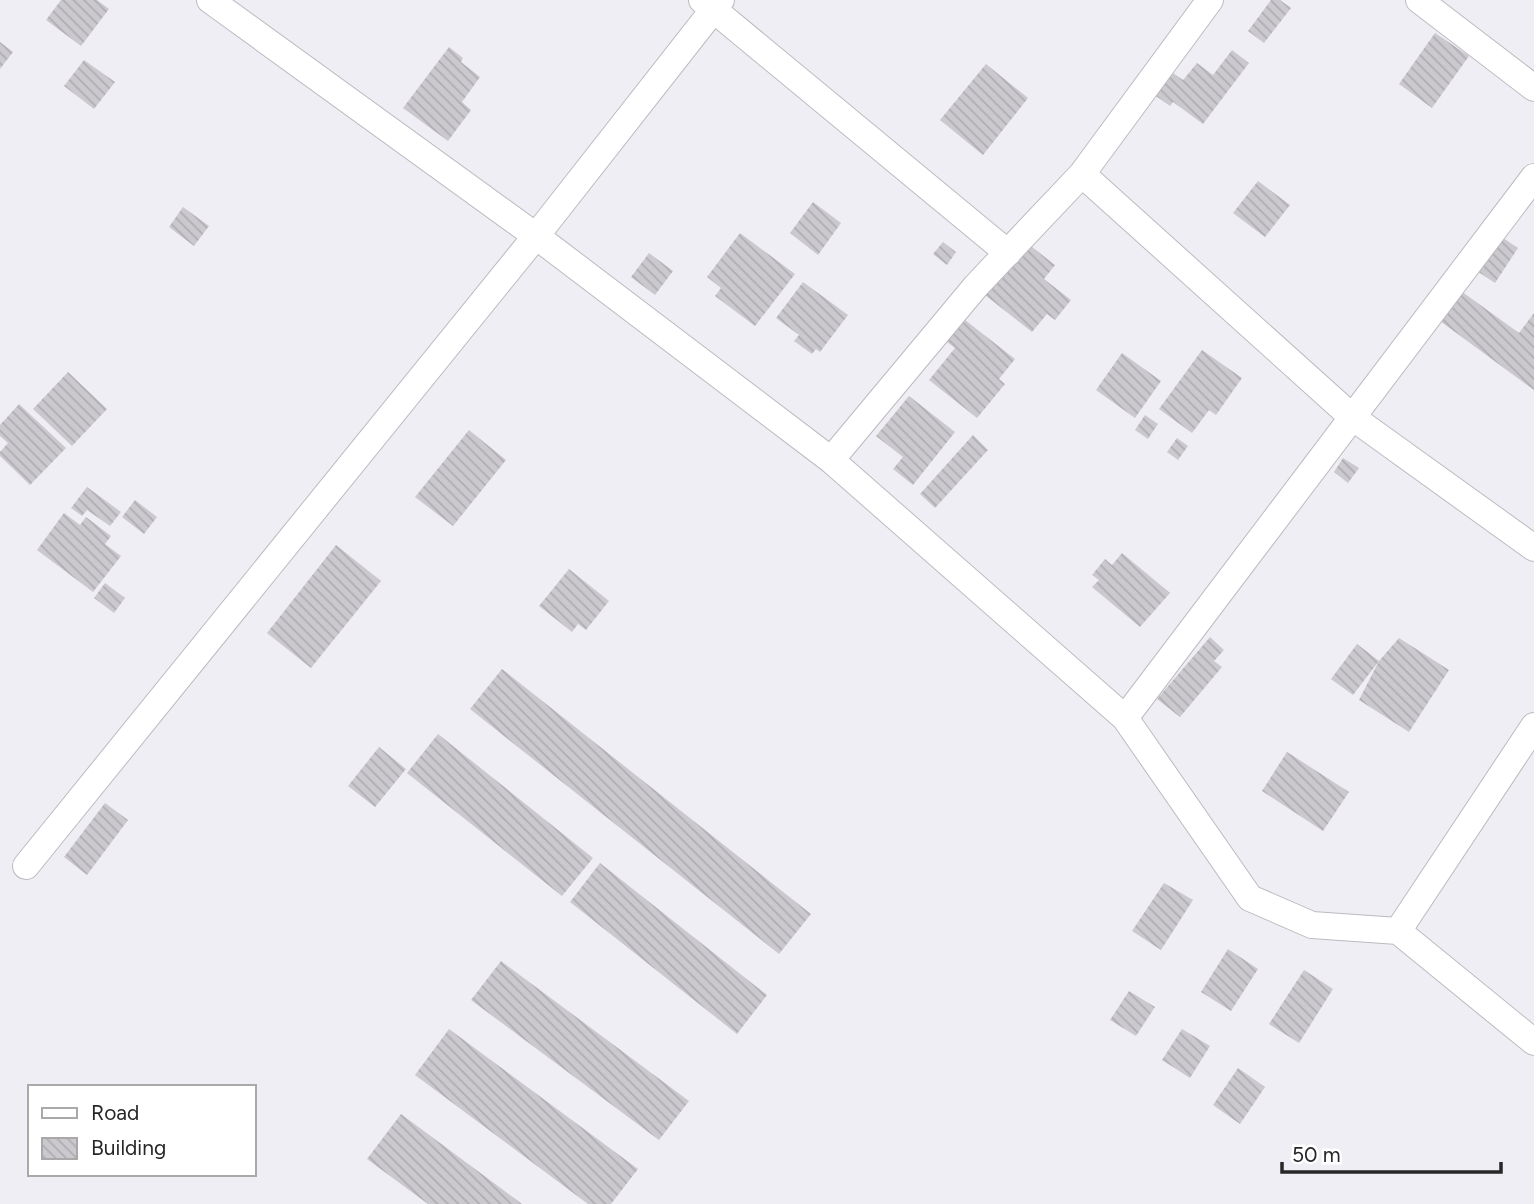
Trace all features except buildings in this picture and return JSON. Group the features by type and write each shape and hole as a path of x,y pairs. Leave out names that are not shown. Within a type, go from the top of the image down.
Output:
{"street":[{"path":"210,0 536,236 831,460 1125,718 1250,898 1312,925 1398,931 1534,1042"},
{"path":"831,460 976,286 1082,174 1210,0"},
{"path":"1419,0 1534,88"},
{"path":"26,866 536,236 712,3 1008,253"},
{"path":"1082,174 1352,417 1534,548"},
{"path":"1125,718 1534,177"},
{"path":"1398,931 1534,726"}]}
